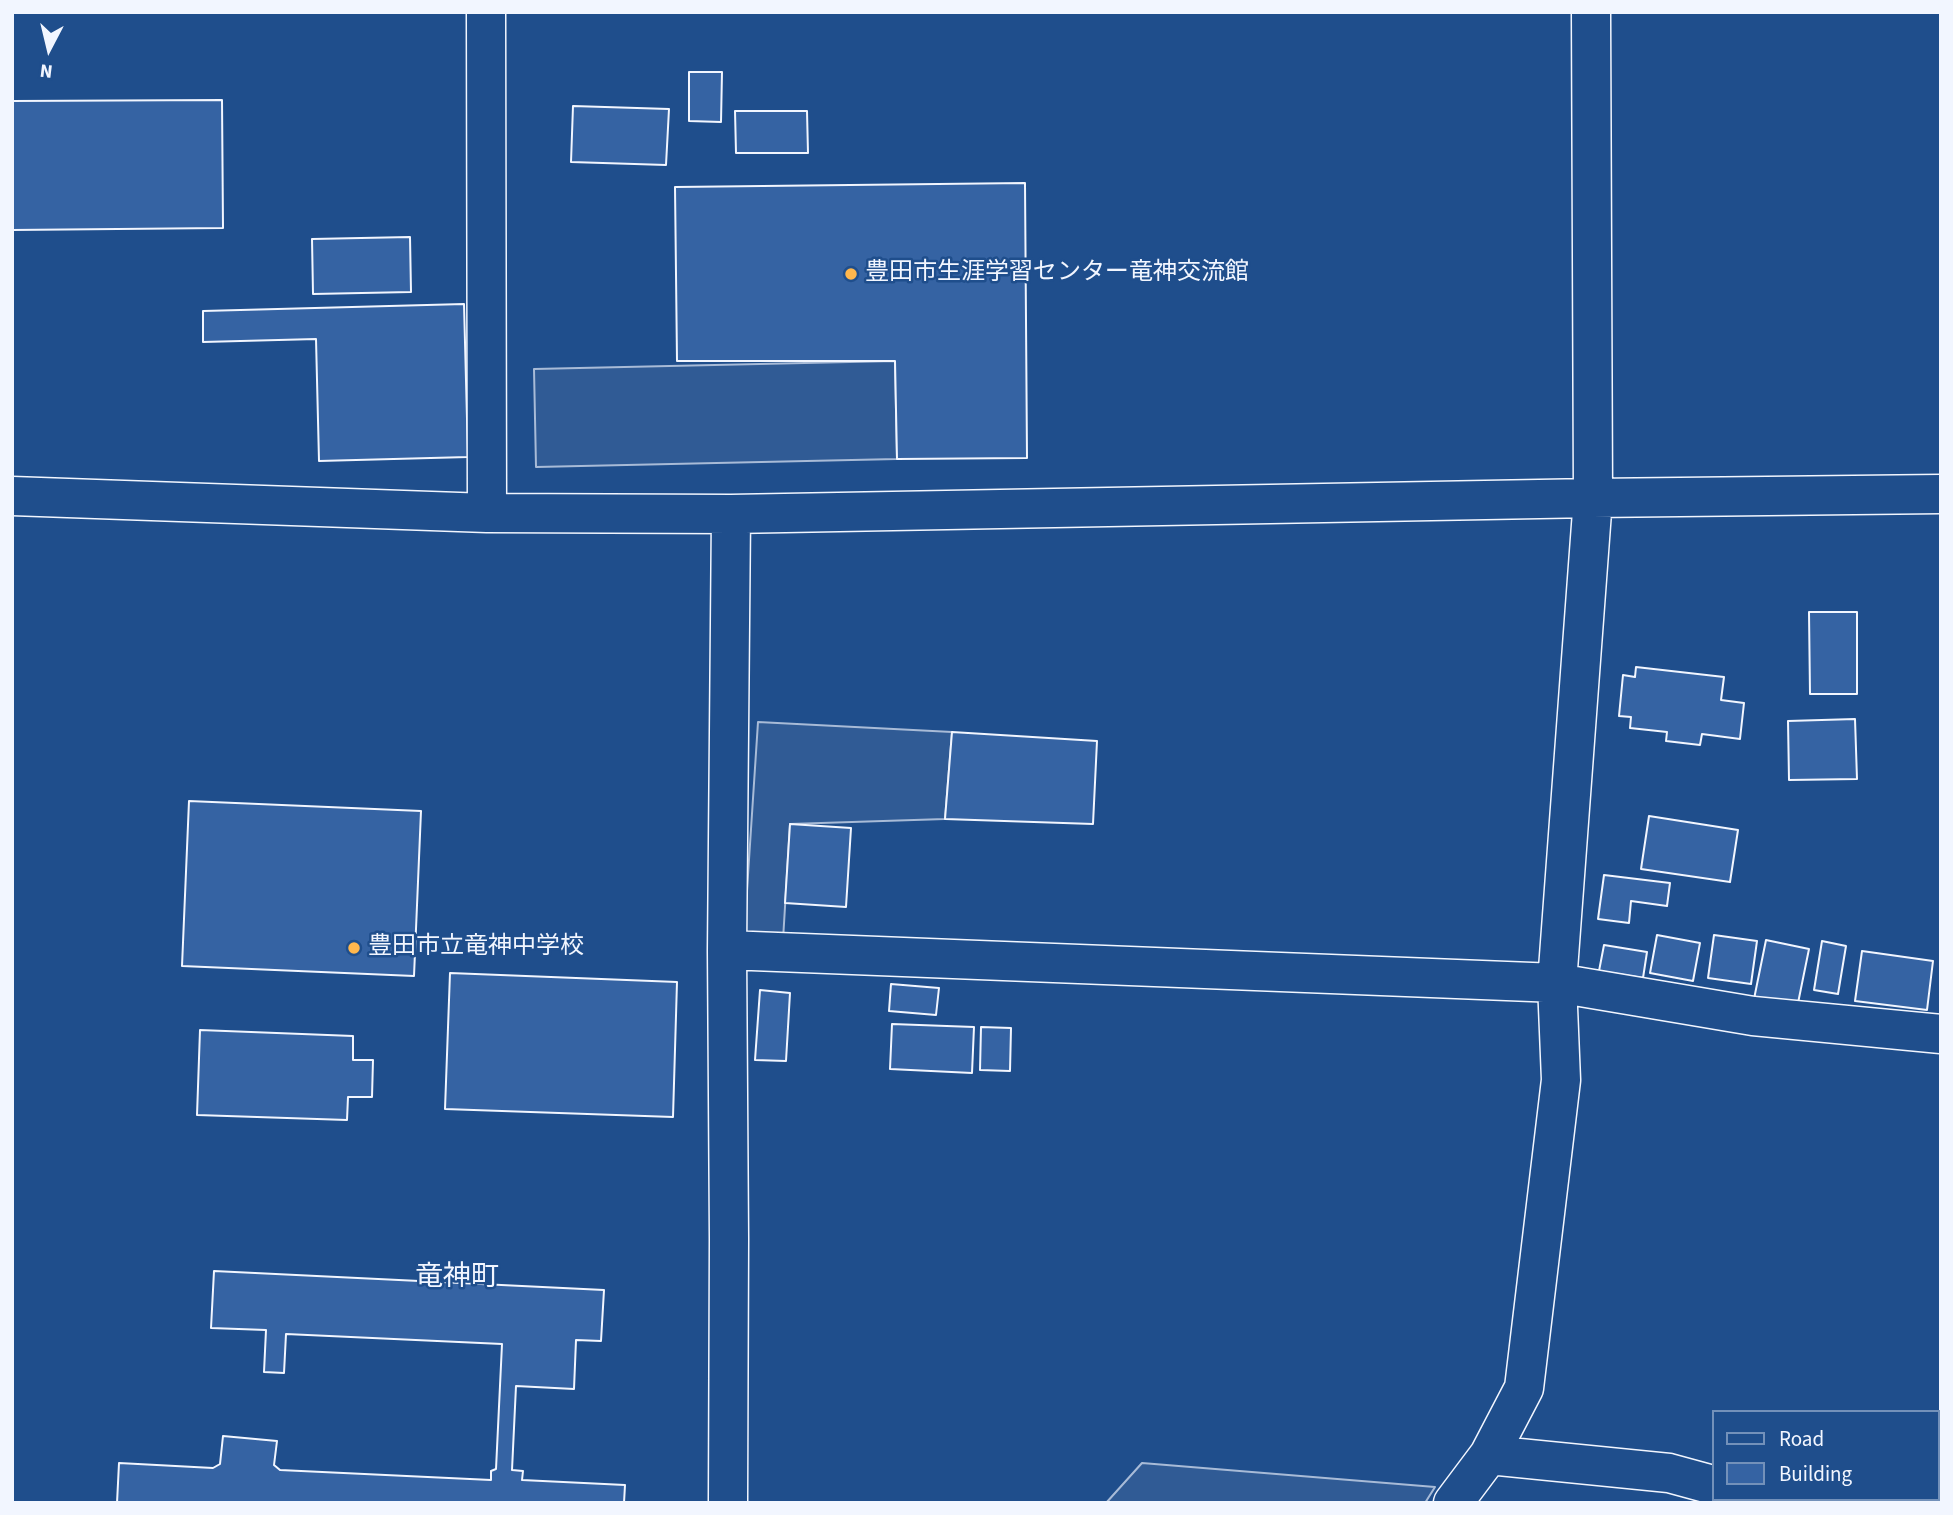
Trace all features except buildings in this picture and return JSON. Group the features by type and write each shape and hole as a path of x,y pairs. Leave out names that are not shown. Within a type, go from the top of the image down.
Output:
{"street":[{"path":"486,12 487,513"},
{"path":"1453,1503 1489,1455 1524,1388 1561,1080 1557,982 1593,498 1591,12"},
{"path":"12,495 487,513 731,514 1941,494"},
{"path":"729,1503 727,950 731,514"},
{"path":"727,950 1557,982 1754,1016 1941,1034"},
{"path":"1489,1455 1669,1474 1712,1485"}],"shaded area":[{"path":"895,361 897,459 536,467 534,369"},
{"path":"758,722 952,732 945,819 790,824 783,940 744,936"},
{"path":"1142,1463 1435,1487 1425,1503 1106,1503"}],"place":[{"name":"豊田市生涯学習センター竜神交流館","path":"851,274"},
{"name":"豊田市立竜神中学校","path":"354,948"}],"district":[{"name":"竜神町","path":"457,1279"}]}
